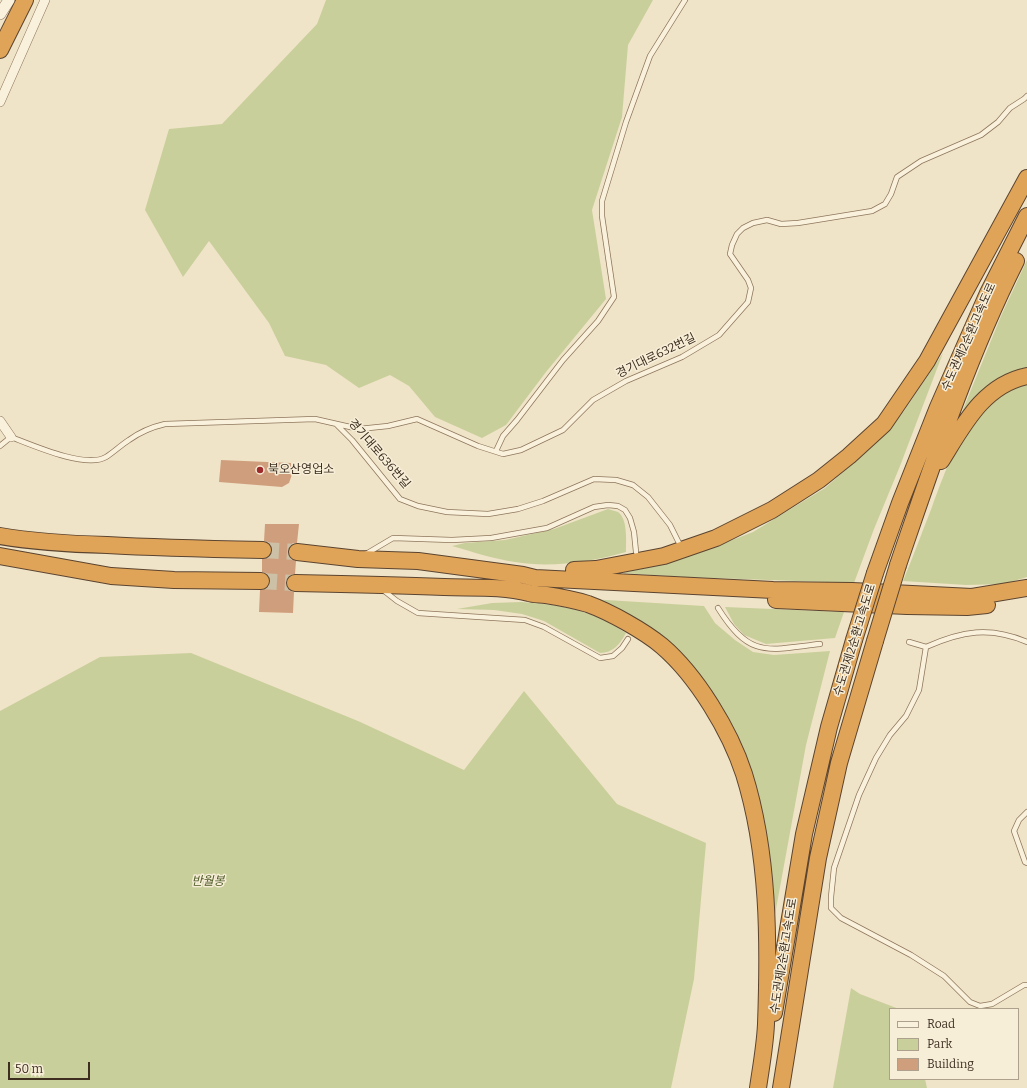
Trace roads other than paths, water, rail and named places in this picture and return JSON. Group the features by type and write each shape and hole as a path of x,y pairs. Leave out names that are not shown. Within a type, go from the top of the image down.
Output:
{"highway":[{"path":"0,50 25,0"},
{"path":"523,574 596,569 664,556 716,538 772,510 819,480 849,456 884,424 927,361 1027,178"},
{"name":"수도권제2순환고속도로","path":"764,1088 776,997 804,834 829,727 854,640 875,573 900,503 938,407 988,292 1027,216"},
{"name":"수도권제2순환고속도로","path":"781,1088 818,858 839,763 898,565 923,491 965,375 1027,239"},
{"path":"923,491 967,418 985,398 1002,385 1027,376"},
{"path":"0,536 54,543 176,549 263,550"},
{"path":"297,552 358,559 418,561 523,574 535,578 773,590 852,591 972,597 1027,588"},
{"path":"0,556 111,576 174,580 261,581"},
{"path":"295,583 522,590 531,588 847,604 967,608 1027,600"},
{"path":"522,590 530,593 548,595 587,604 624,621 661,646 688,672 710,704 729,736 744,774 763,864 766,938 766,1026 758,1088"}],"street":[{"path":"0,14 9,0"},
{"path":"0,102 45,0"},
{"path":"0,421 11,437"}],"lane":[{"path":"496,451 503,436 518,420 563,360 598,321 614,297 602,216 602,202 626,122 650,56 685,0"},
{"name":"경기대로632번길","path":"521,450 563,430 593,400 626,381 682,357 719,335 748,302 751,288 748,280 730,254 737,234 743,228 753,222 767,220 781,224 798,223 878,208 885,204 891,194 897,177 921,161 981,135 998,122 1010,108 1024,100 1027,96"},
{"name":"경기대로636번길","path":"11,437 68,457 89,460 105,458 130,439 151,427 165,424 315,419 359,429 388,426 417,419 478,446 503,454 521,450"},
{"name":"경기대로636번길","path":"335,423 352,440 400,499 418,506 447,512 488,514 518,509 543,501 594,479 616,480 633,484 648,497 670,525 679,543"},
{"path":"0,446 11,437"},
{"path":"358,559 393,538 452,540 491,538 547,528 594,507 608,504 618,506 625,510 628,514 634,532 636,552"},
{"path":"377,585 397,601 418,613 526,620 544,627 600,658 613,656 622,648 628,639"},
{"path":"718,608 728,625 752,646 770,649 820,644"},
{"path":"909,642 926,647 944,639 974,632 994,632 1012,636 1027,642"},
{"path":"926,647 919,690 906,716 890,735 876,758 859,795 834,868 831,908 841,918 911,955 944,976 970,1002 980,1006 992,1004 1024,985 1027,985"},
{"path":"1027,812 1019,820 1014,831 1025,862 1027,863"}],"tunnel":[{"path":"263,550 297,552"},
{"path":"261,581 295,583"}],"place":[{"name":"북오산영업소","path":"260,470"}],"park label":[{"name":"반월봉","path":"208,882"}]}
